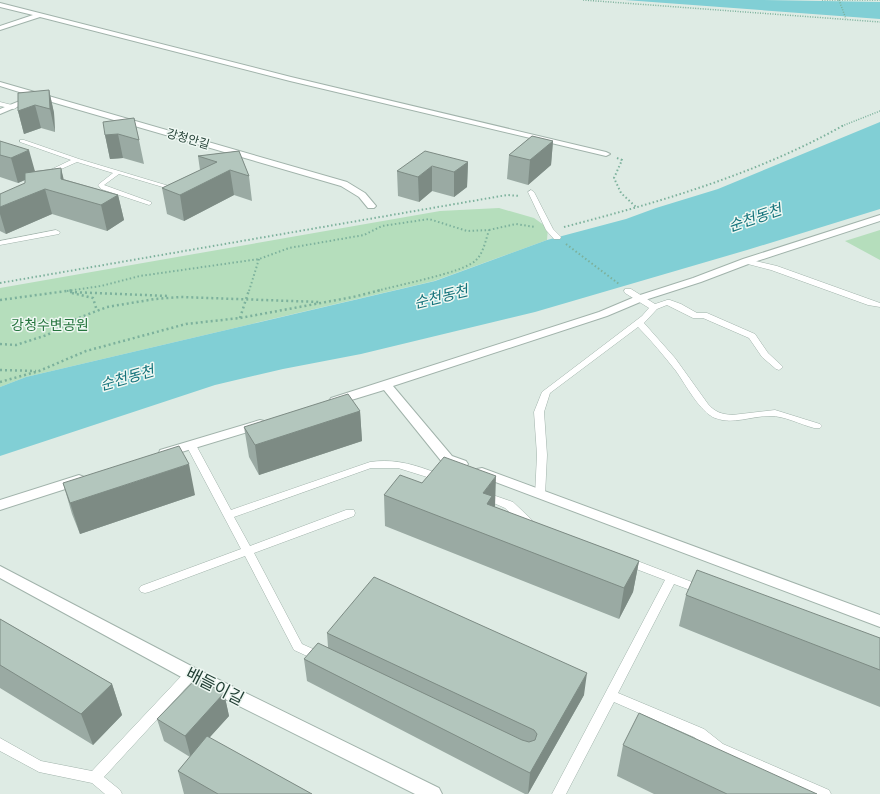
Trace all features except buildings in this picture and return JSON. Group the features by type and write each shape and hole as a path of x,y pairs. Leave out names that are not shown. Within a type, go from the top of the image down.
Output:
{"street":[{"path":"0,5 290,79 606,154"},
{"path":"0,28 41,15"},
{"name":"강청안길","path":"0,84 344,184 362,195 371,206"},
{"path":"0,112 38,96"},
{"path":"326,404 603,314 641,298 697,280 747,261 880,218"},
{"path":"386,385 447,459 880,621"},
{"path":"154,457 274,420"},
{"path":"0,505 88,478"},
{"name":"배들이길","path":"0,571 191,674 433,794"}],"lane":[{"path":"0,104 14,107"},
{"path":"22,141 77,160 176,189"},
{"path":"42,176 77,160"},
{"path":"119,172 106,180 101,185 103,188 149,203"},
{"path":"533,195 550,230 556,237"},
{"path":"0,243 56,232"},
{"path":"747,261 774,268 870,303 880,305"},
{"path":"628,291 654,307"},
{"path":"540,495 542,463 539,412 546,392 639,323 654,307 667,302 696,316 704,315 752,336 764,355 779,367"},
{"path":"639,323 654,338 710,412 726,418 758,413 775,413 816,426"},
{"path":"191,445 298,647 334,664"},
{"path":"228,515 370,465 383,463 396,463 450,482"},
{"path":"472,491 509,505 528,524 542,529"},
{"path":"145,589 350,513"},
{"path":"614,557 709,593"},
{"path":"559,794 672,578"},
{"path":"95,778 191,674"},
{"path":"611,695 700,733 718,748 824,794"},
{"path":"0,744 39,766 95,778 115,794"}],"path":[{"path":"583,0 880,22"},
{"path":"822,0 880,0"},
{"path":"839,0 846,14 846,19"},
{"path":"0,300 101,286 140,276 259,259 289,248 364,235 382,226 429,219 467,231 489,230 516,224 550,230 637,208 731,176 815,141 844,124 880,111"},
{"path":"606,154 622,160 614,178 621,193 637,208"},
{"path":"0,283 500,196 533,195"},
{"path":"0,382 39,371 86,351 186,324 240,318 353,297 460,269 476,261 484,246 489,230"},
{"path":"556,237 628,291"},
{"path":"240,318 259,259"},
{"path":"63,291 246,300 326,302"},
{"path":"63,291 93,298 97,311"},
{"path":"0,344 16,345 47,335 76,319 107,307 148,300 181,297"},
{"path":"0,370 39,371"}],"green space":[{"name":"강청수변공원","path":"499,208 534,218 548,228 547,240 434,281 26,377 0,387 0,288 440,211"},
{"path":"880,230 880,260 845,241"}],"water":[{"path":"625,0 880,2 880,19"},
{"name":"순천동천","path":"880,122 880,209 747,250 535,312 361,354 283,369 215,385 0,456 0,387 26,377 435,281 547,240 626,219 718,189"}]}
